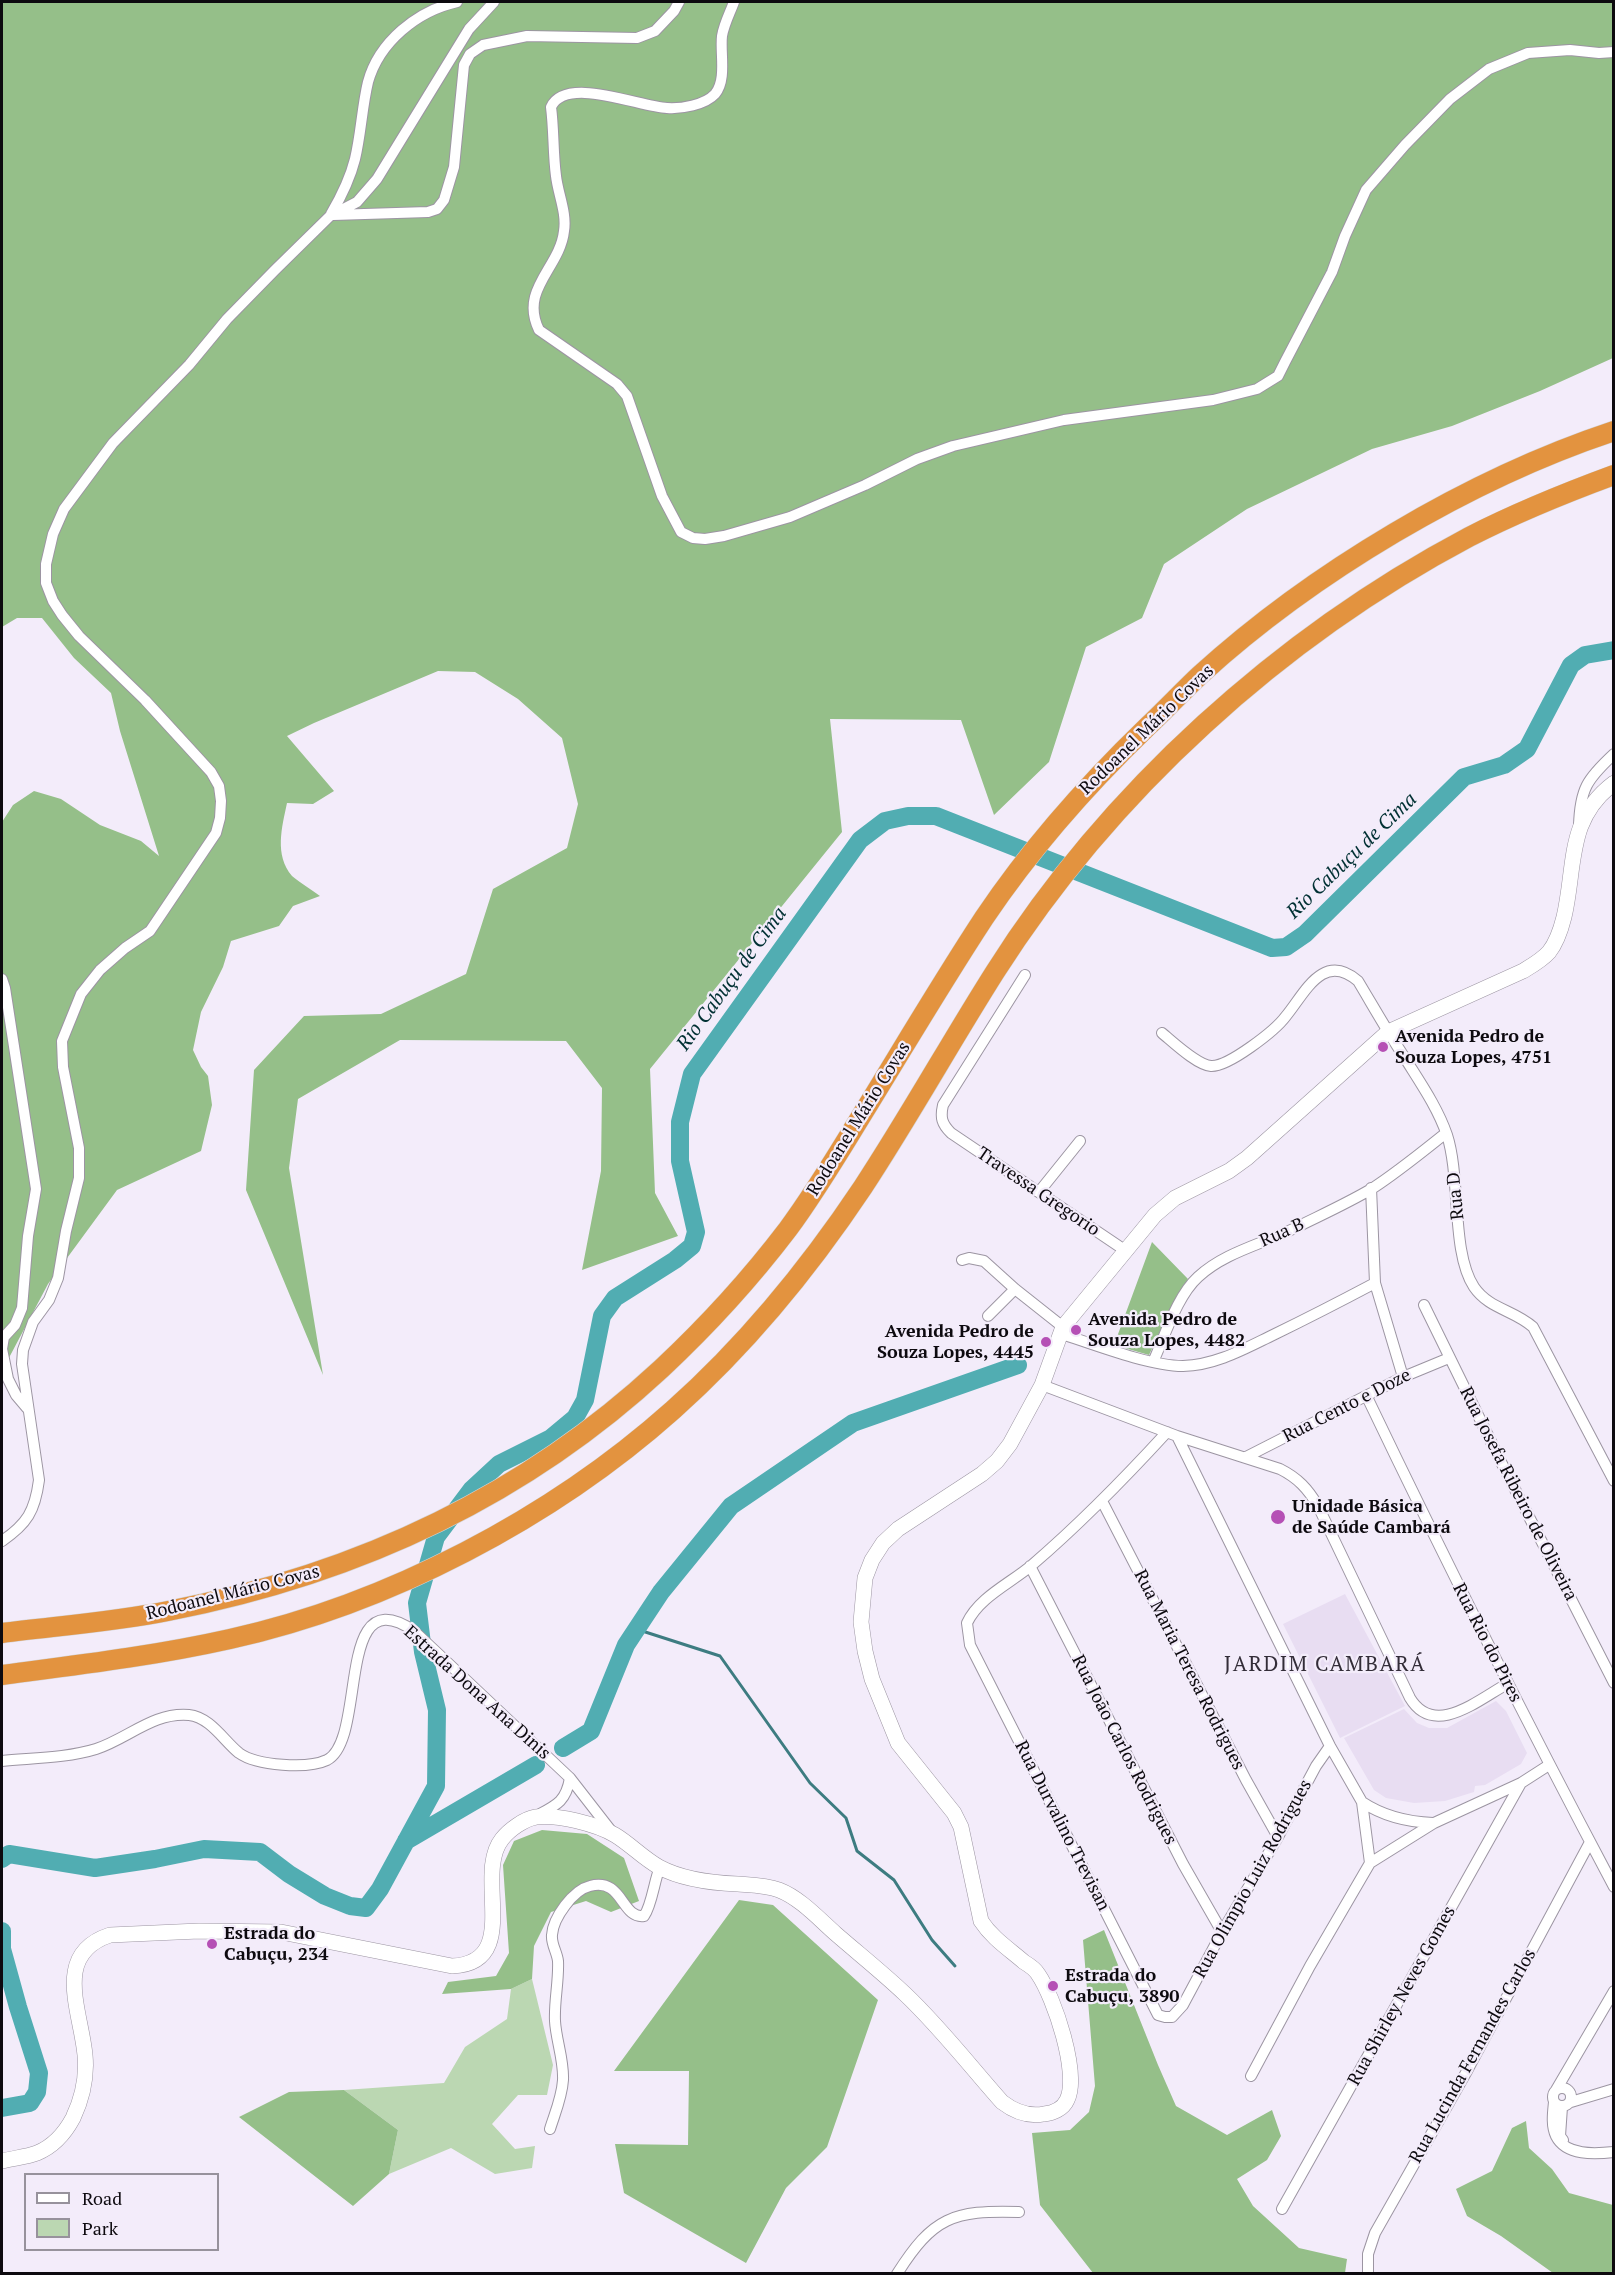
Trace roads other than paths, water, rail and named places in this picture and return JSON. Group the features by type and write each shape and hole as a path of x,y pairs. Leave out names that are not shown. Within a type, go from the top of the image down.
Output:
{"highway":[{"name":"Rodoanel Mário Covas","path":"2,1633 124,1618 208,1603 290,1581 373,1553 435,1524 484,1498 567,1445 657,1373 730,1300 788,1228 833,1163 987,914 1027,859 1097,775 1202,674 1259,627 1378,543 1441,507 1551,455 1614,431"},
{"name":"Rodoanel Mário Covas","path":"2,1675 123,1659 234,1638 294,1622 346,1604 466,1551 572,1488 626,1448 674,1410 723,1361 770,1311 840,1221 1021,933 1082,851 1130,796 1210,720 1311,637 1361,602 1408,571 1471,536 1535,506 1614,475"}],"main road":[{"path":"2,2161 38,2152 58,2140 78,2107 85,2072 85,2056 74,1990 75,1973 79,1958 97,1939 110,1935 199,1931 281,1932 452,1966 468,1965 483,1953 490,1942 493,1927 491,1861 495,1849 513,1827 535,1817 586,1822 614,1835 660,1867 682,1876 713,1883 754,1885 780,1890 801,1903 905,1994 1002,2102 1013,2111 1028,2115 1044,2114 1057,2110 1066,2103 1070,2092 1069,2062 1064,2037 1038,1973 988,1931 981,1921 961,1827 954,1813 898,1743 872,1679 861,1622 865,1578 872,1560 883,1543 898,1529 982,1474 997,1461 1010,1444 1042,1385 1061,1330 1155,1215 1175,1198 1229,1171 1247,1158 1388,1032 1523,971 1550,951 1563,921 1575,840 1580,826 1598,795 1614,783"}],"street":[{"path":"2,1541 21,1528 37,1496 39,1480 27,1408 22,1364 23,1350 33,1322 49,1300 58,1278 78,1178 79,1148 63,1067 62,1041 81,994 100,970 125,948 150,931 216,833 221,801 219,786 211,772 146,700 79,636 53,601 46,583 46,564 53,534 64,509 113,442 189,365 227,319 330,216 344,191 354,162 369,78 390,43 416,18 433,9 457,2"},
{"path":"330,216 357,202 377,179 470,28 494,2"},
{"path":"330,216 428,213 437,209 444,200 454,167 464,65 470,54 483,45 527,36 637,38 656,31 679,2"},
{"path":"735,2 722,37 721,81 715,94 701,104 667,108 614,96 566,93 554,100 551,107 556,177 565,229 562,241 536,291 533,307 534,320 539,330 617,384 627,396 662,496 681,532 693,538 724,536 790,517 865,485 917,459 953,446 1064,420 1213,400 1238,395 1268,384 1278,376 1311,316 1366,190 1405,145 1450,99 1489,69 1528,53 1570,50 1614,52"},
{"path":"1580,826 1582,794 1591,777 1614,754"},
{"name":"Rua D","path":"1162,1033 1200,1062 1209,1066 1218,1066 1232,1059 1275,1028 1304,989 1323,973 1331,970 1350,973 1358,981 1429,1096 1446,1133 1452,1151 1462,1251 1473,1286 1485,1300 1499,1310 1524,1319 1533,1327 1614,1481"},
{"name":"Travessa Gregorio","path":"1025,975 943,1105 940,1115 943,1125 951,1133 1126,1251"},
{"path":"2,979 36,1189 28,1236 22,1308 15,1324 4,1337 2,1349 8,1379 16,1395 27,1408"},
{"name":"Rua B","path":"1153,1362 1185,1292 1197,1278 1223,1259 1294,1229 1371,1188 1446,1133"},
{"path":"1038,1192 1080,1141"},
{"path":"1371,1188 1375,1283 1402,1377"},
{"path":"962,1260 969,1258 984,1261 1061,1330 1153,1362 1182,1366 1217,1361 1375,1283"},
{"path":"988,1316 1015,1289"},
{"name":"Rua Josefa Ribeiro de Oliveira","path":"1424,1305 1614,1683"},
{"name":"Rua Cento e Doze","path":"1246,1457 1402,1377 1449,1358"},
{"path":"1042,1385 1172,1434 1246,1457 1294,1477 1309,1491 1416,1707 1423,1713 1433,1716 1455,1713 1507,1684"},
{"name":"Rua Rio do Pires","path":"1366,1397 1507,1684 1614,1887"},
{"path":"1030,1566 1172,1434"},
{"path":"1172,1434 1330,1746 1362,1802 1370,1863"},
{"name":"Rua Maria Teresa Rodrigues","path":"1102,1501 1246,1780 1278,1837"},
{"name":"Rua Durvalino Trevisan","path":"1030,1566 970,1615 967,1623 970,1645 1154,2009 1158,2015 1165,2017 1172,2017 1178,2012"},
{"name":"Rua João Carlos Rodrigues","path":"1030,1566 1183,1864 1221,1932"},
{"name":"Estrada Dona Ana Dinis","path":"2,1761 97,1749 148,1722 169,1715 191,1715 204,1721 241,1754 280,1765 316,1764 330,1758 340,1748 346,1732 357,1654 361,1641 369,1629 381,1622 392,1620 414,1631 570,1779 614,1835"},
{"name":"Rua Olimpio Luiz Rodrigues","path":"1178,2012 1221,1932 1330,1746"},
{"path":"1251,2076 1310,1966 1370,1863 1434,1823 1521,1782 1549,1765"},
{"path":"535,1817 562,1801 567,1794 570,1779"},
{"name":"Rua Shirley Neves Gomes","path":"1282,2209 1521,1782"},
{"path":"1362,1802 1373,1809 1400,1819 1434,1823"},
{"name":"Rua Lucinda Fernandes Carlos","path":"1368,2274 1368,2254 1375,2233 1467,2071 1590,1842"},
{"path":"550,2129 563,2079 555,2022 558,1960 552,1942 552,1931 556,1920 574,1896 589,1886 599,1884 609,1886 621,1896 631,1912 638,1917 644,1916 649,1910 653,1884 660,1867"},
{"path":"1614,1991 1575,2058 1564,2098 1553,2125 1556,2136 1568,2148 1593,2155 1614,2152"},
{"path":"1564,2098 1614,2089"},
{"path":"897,2274 908,2256 936,2226 955,2217 982,2211 1019,2212"}],"waterway":[{"name":"Rio Cabuçu de Cima","path":"2,1859 9,1854 95,1868 204,1849 260,1852 289,1874 325,1896 350,1906 366,1908 380,1889 436,1786 437,1710 423,1652 417,1603 436,1537 472,1489 499,1464 551,1438 575,1418 585,1400 602,1316 615,1298 675,1260 692,1246 696,1232 680,1161 680,1122 692,1074 860,840 885,821 908,816 936,816 1272,948 1286,947 1305,934 1464,777 1504,765 1527,749 1571,665 1585,655 1614,650"},
{"path":"563,1748 591,1731 626,1645 661,1592 731,1506 853,1423 1018,1365"},
{"path":"636,1629 720,1656 810,1783 846,1818 857,1851 894,1880 932,1940 955,1966"},
{"path":"406,1841 536,1765"},
{"name":"Rio Cabuçu de Cima","path":"2,1931 2,1949 39,2073 37,2092 30,2103 2,2108"}],"place":[{"name":"Avenida Pedro de Souza Lopes, 4751","path":"1383,1047"},
{"name":"Avenida Pedro de Souza Lopes, 4482","path":"1076,1330"},
{"name":"Avenida Pedro de Souza Lopes, 4445","path":"1046,1342"},
{"name":"Unidade Básica de Saúde Cambará","path":"1278,1517"},
{"name":"Estrada do Cabuçu, 234","path":"212,1944"},
{"name":"Estrada do Cabuçu, 3890","path":"1053,1986"}],"district":[{"name":"JARDIM CAMBARÁ","path":"1325,1665"}]}
